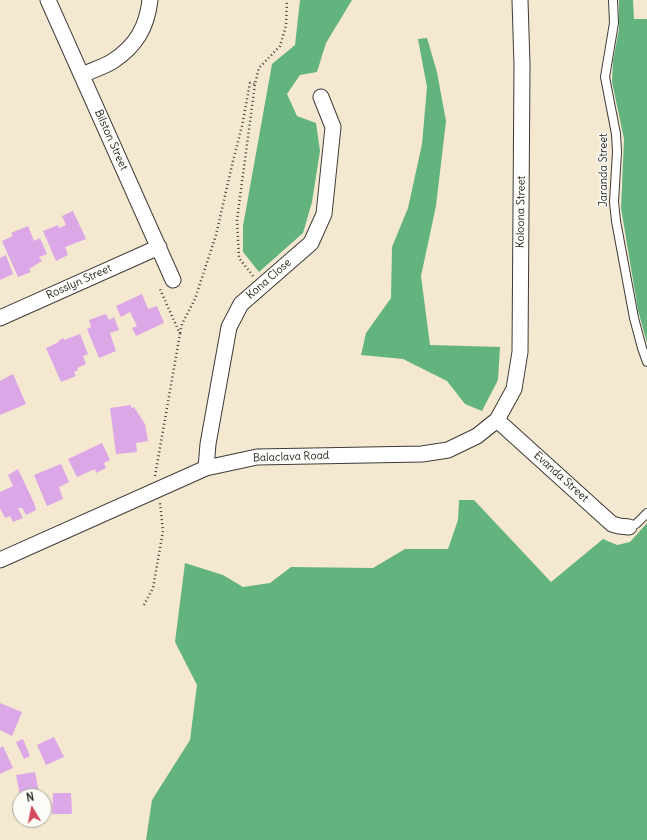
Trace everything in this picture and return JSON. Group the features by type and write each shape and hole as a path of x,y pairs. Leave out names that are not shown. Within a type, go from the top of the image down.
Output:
{"street":[{"name":"Bilston Street","path":"48,0 173,280"},
{"path":"82,75 113,62 132,46 144,28 150,0"},
{"name":"Koloona Street","path":"497,420 514,389 520,352 522,66 520,0"},
{"name":"Kona Close","path":"206,468 208,444 229,327 240,304 311,243 324,214 333,127 321,97"},
{"name":"Rosslyn Street","path":"0,318 159,247"},
{"name":"Balaclava Road","path":"0,560 206,468 257,457 422,454 448,450 477,436 497,420"},
{"name":"Evanda Street","path":"497,420 612,524 629,527"}],"lane":[{"name":"Jaranda Street","path":"613,0 614,23 605,77 616,134 617,152 614,202 616,221 634,318 647,362"},
{"path":"629,527 636,524 647,513"}],"path":[{"path":"261,286 239,258 237,220 259,68 280,46 286,26 287,0"},
{"path":"144,605 154,588 162,531 158,489 154,483 154,478 182,324 195,299 212,249 242,126 250,84 256,84"},
{"path":"157,283 180,334"}],"green space":[{"path":"300,0 352,0 326,43 317,72 300,75 287,94 297,116 316,123 320,151 312,202 303,233 259,272 243,252 243,226 272,64 295,45"},
{"path":"619,0 633,0 634,19 647,19 647,343 638,310 621,208 624,139 612,82 613,61 619,29"},
{"path":"427,38 437,72 446,121 436,206 421,276 430,345 500,347 498,380 482,411 465,404 447,381 403,359 361,355 366,333 391,298 392,247 408,208 422,144 427,87 418,39"},
{"path":"459,500 474,500 551,582 603,539 617,545 630,542 647,523 647,840 146,840 152,800 190,740 197,685 175,642 185,563 223,575 243,587 270,583 291,567 373,568 405,549 448,549 458,520"}],"building":[{"path":"73,211 86,239 65,247 68,255 56,261 43,231 58,225 59,228 66,225 62,216"},
{"path":"28,226 34,241 40,238 47,254 39,257 42,261 29,269 31,272 18,277 2,241 13,236 11,233"},
{"path":"6,255 13,274 0,280 0,258"},
{"path":"142,294 148,309 157,306 164,323 136,336 132,328 137,326 130,312 121,317 116,306"},
{"path":"106,314 109,320 114,317 119,330 110,333 116,351 99,358 87,329 91,327 89,320"},
{"path":"80,334 88,354 83,356 86,364 77,368 78,370 74,372 76,376 61,382 46,348 59,342 59,340 64,338 64,340"},
{"path":"13,374 26,404 0,415 0,381"},
{"path":"131,405 131,408 134,407 145,424 148,441 136,443 137,452 116,454 110,408"},
{"path":"102,443 110,460 104,463 106,468 96,473 95,469 77,477 68,459"},
{"path":"61,464 69,482 59,487 63,499 47,506 34,475"},
{"path":"18,469 36,510 26,515 22,508 18,508 23,518 13,522 10,516 5,518 0,508 0,492 13,486 8,475"},
{"path":"0,703 22,712 12,736 0,730"},
{"path":"54,737 64,757 46,765 37,745"},
{"path":"23,739 30,756 24,759 16,742"},
{"path":"3,746 13,768 0,774 0,748"},
{"path":"35,772 38,788 18,788 16,775"},
{"path":"53,793 71,793 72,814 52,814"}]}
